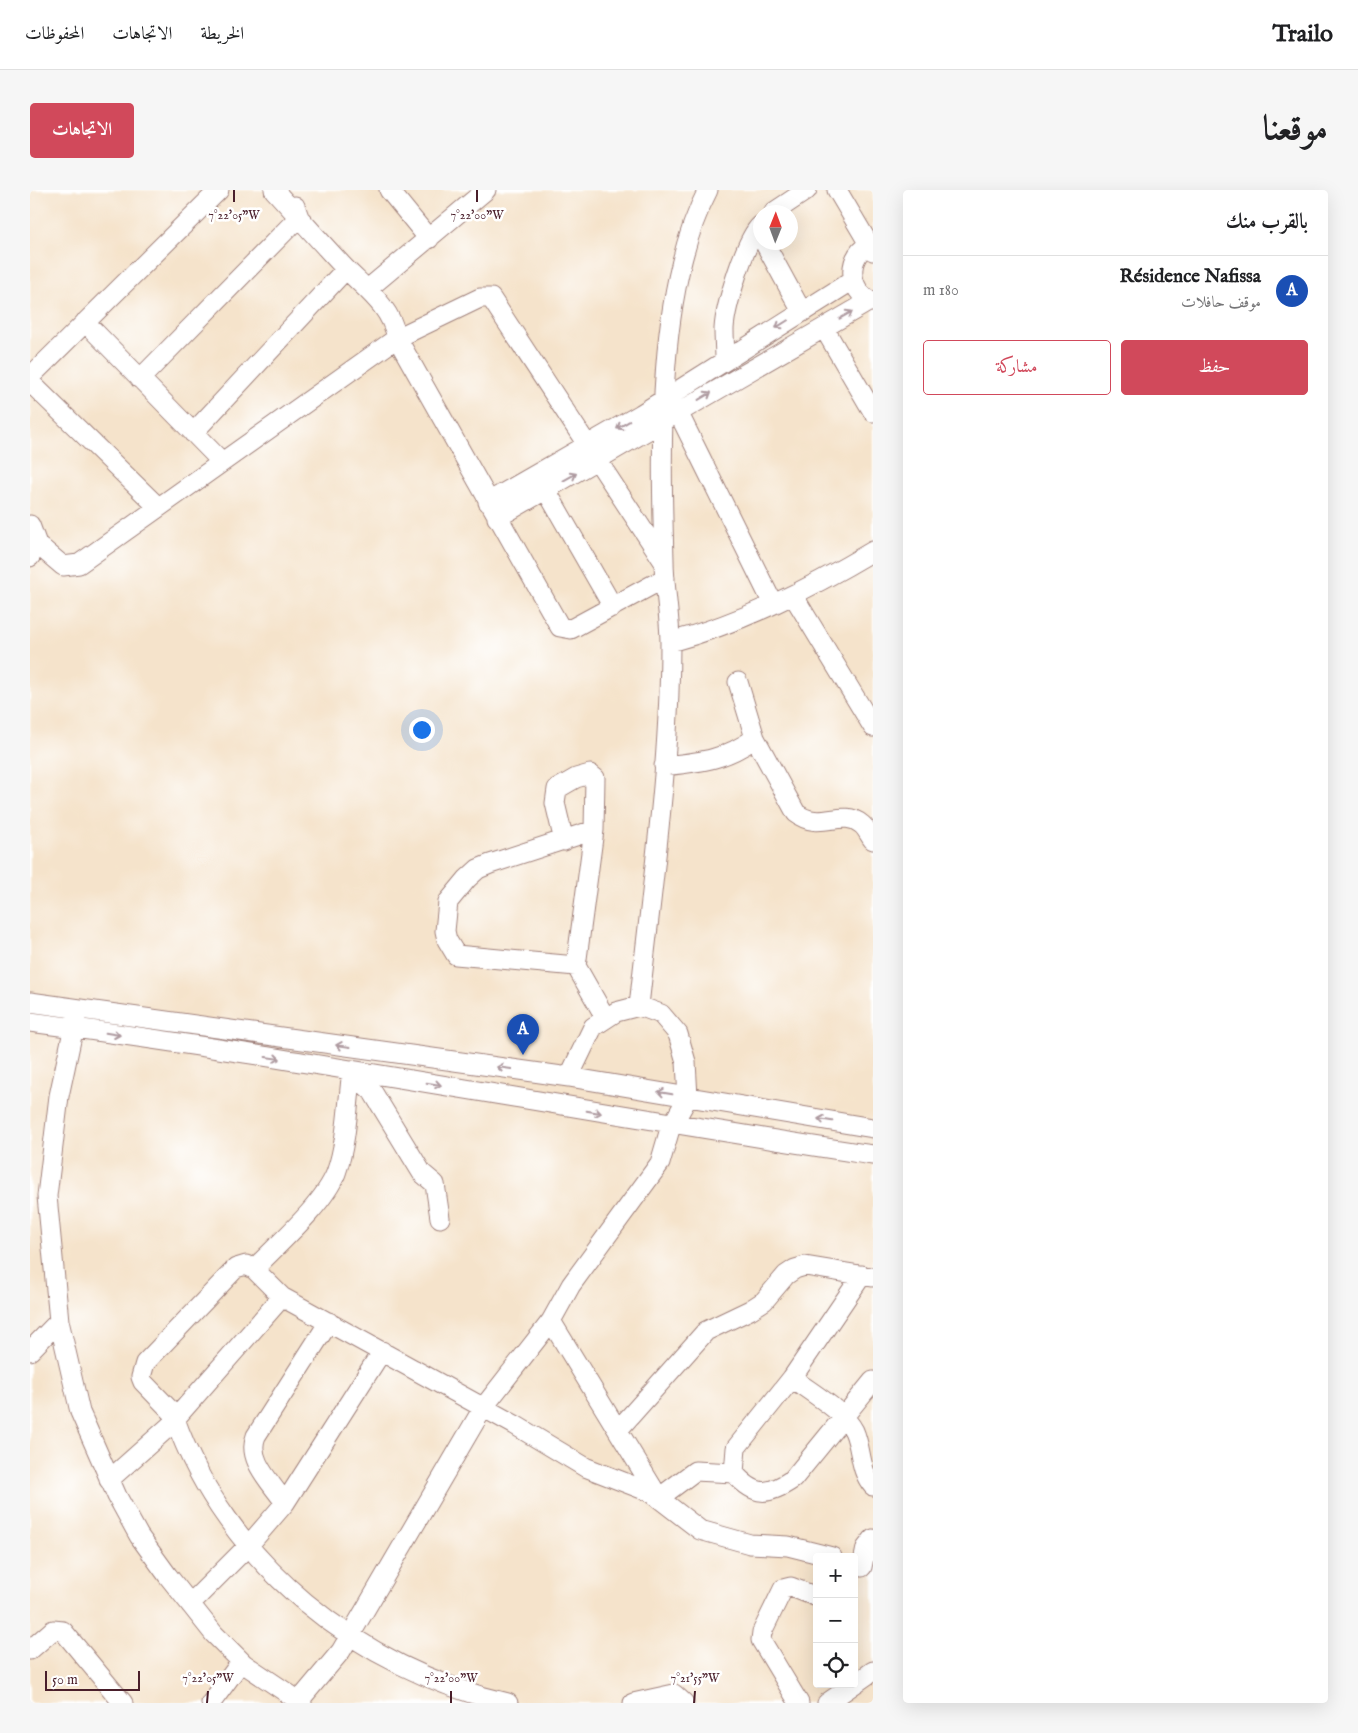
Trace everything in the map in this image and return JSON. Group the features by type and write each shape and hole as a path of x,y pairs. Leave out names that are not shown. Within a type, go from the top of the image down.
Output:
{"street":[{"path":"30,377 219,190"},
{"path":"274,190 346,269 369,288 390,317 397,338 492,510 560,627 571,630 613,607 664,570"},
{"path":"389,190 429,239"},
{"path":"369,288 486,190"},
{"path":"639,1006 664,766 670,642 664,570 671,314 684,251 708,190"},
{"path":"784,205 807,190"},
{"path":"492,510 669,411 872,302 861,295 853,280 854,262 860,252 872,246 837,190"},
{"path":"294,192 299,217"},
{"path":"140,379 299,217"},
{"path":"725,360 724,329 728,309 747,246 753,240"},
{"path":"769,250 802,312"},
{"path":"193,433 346,269"},
{"path":"669,411 725,360 853,280"},
{"path":"30,525 33,550 63,566 79,564 397,338 480,298 492,298 593,454 664,570"},
{"path":"85,322 222,462"},
{"path":"824,328 873,412"},
{"path":"30,382 158,508"},
{"path":"669,411 774,604"},
{"path":"492,510 546,490 593,454"},
{"path":"546,490 613,607"},
{"path":"670,642 701,634 774,604 794,595 873,551"},
{"path":"794,595 873,727"},
{"path":"738,682 755,738 796,813 806,820 816,822 851,819 861,824 873,840"},
{"path":"664,766 714,760 730,754 755,738"},
{"path":"564,841 554,803 557,789 585,774 590,774 596,778 594,830 576,966 606,1017"},
{"path":"576,966 456,955 447,940 445,931 448,902 461,885 478,869 594,830"},
{"path":"30,1002 76,1019 351,1074 873,1155"},
{"path":"76,1019 39,1195 59,1321 80,1412 109,1480 139,1536 190,1604 214,1634 241,1662 300,1702 341,1651 351,1635 483,1408 551,1321 571,1285 660,1163 673,1125 688,1097 686,1062 678,1034 661,1014 639,1006 616,1012 593,1027 569,1077"},
{"path":"30,1022 76,1019 569,1077 873,1128"},
{"path":"351,1074 372,1091 422,1173 435,1184 440,1218"},
{"path":"254,1269 318,1202 336,1172 341,1150 351,1074"},
{"path":"508,1703 470,1694 420,1675 351,1635 320,1614 278,1579 248,1546 206,1488 186,1451 173,1413 140,1377 145,1363 236,1268 246,1265 254,1269 282,1297 382,1351 595,1472 638,1487 659,1498 700,1530 750,1544 788,1546 816,1553"},
{"path":"618,1430 706,1330 750,1310 764,1301 786,1275 795,1269 805,1266 868,1276 792,1378 736,1448 733,1461 734,1473 741,1482 757,1491 775,1491 793,1479 873,1382"},
{"path":"109,1480 173,1423 282,1297"},
{"path":"30,1351 59,1321"},
{"path":"551,1321 659,1498"},
{"path":"285,1502 254,1458 252,1446 256,1436 329,1322"},
{"path":"190,1604 248,1546 285,1502 382,1351"},
{"path":"792,1378 843,1417 854,1432 864,1470 873,1486"},
{"path":"659,1498 694,1472 734,1473"},
{"path":"863,1567 866,1548 873,1539"},
{"path":"799,1703 762,1645 762,1632 783,1589 791,1587 813,1596"},
{"path":"30,1650 53,1630 63,1631 123,1703"},
{"path":"211,1703 241,1662"},
{"path":"827,1703 873,1671"},
{"path":"633,1703 674,1694 684,1703"}],"place":[{"name":"Résidence Nafissa","path":"523,1055"}]}
